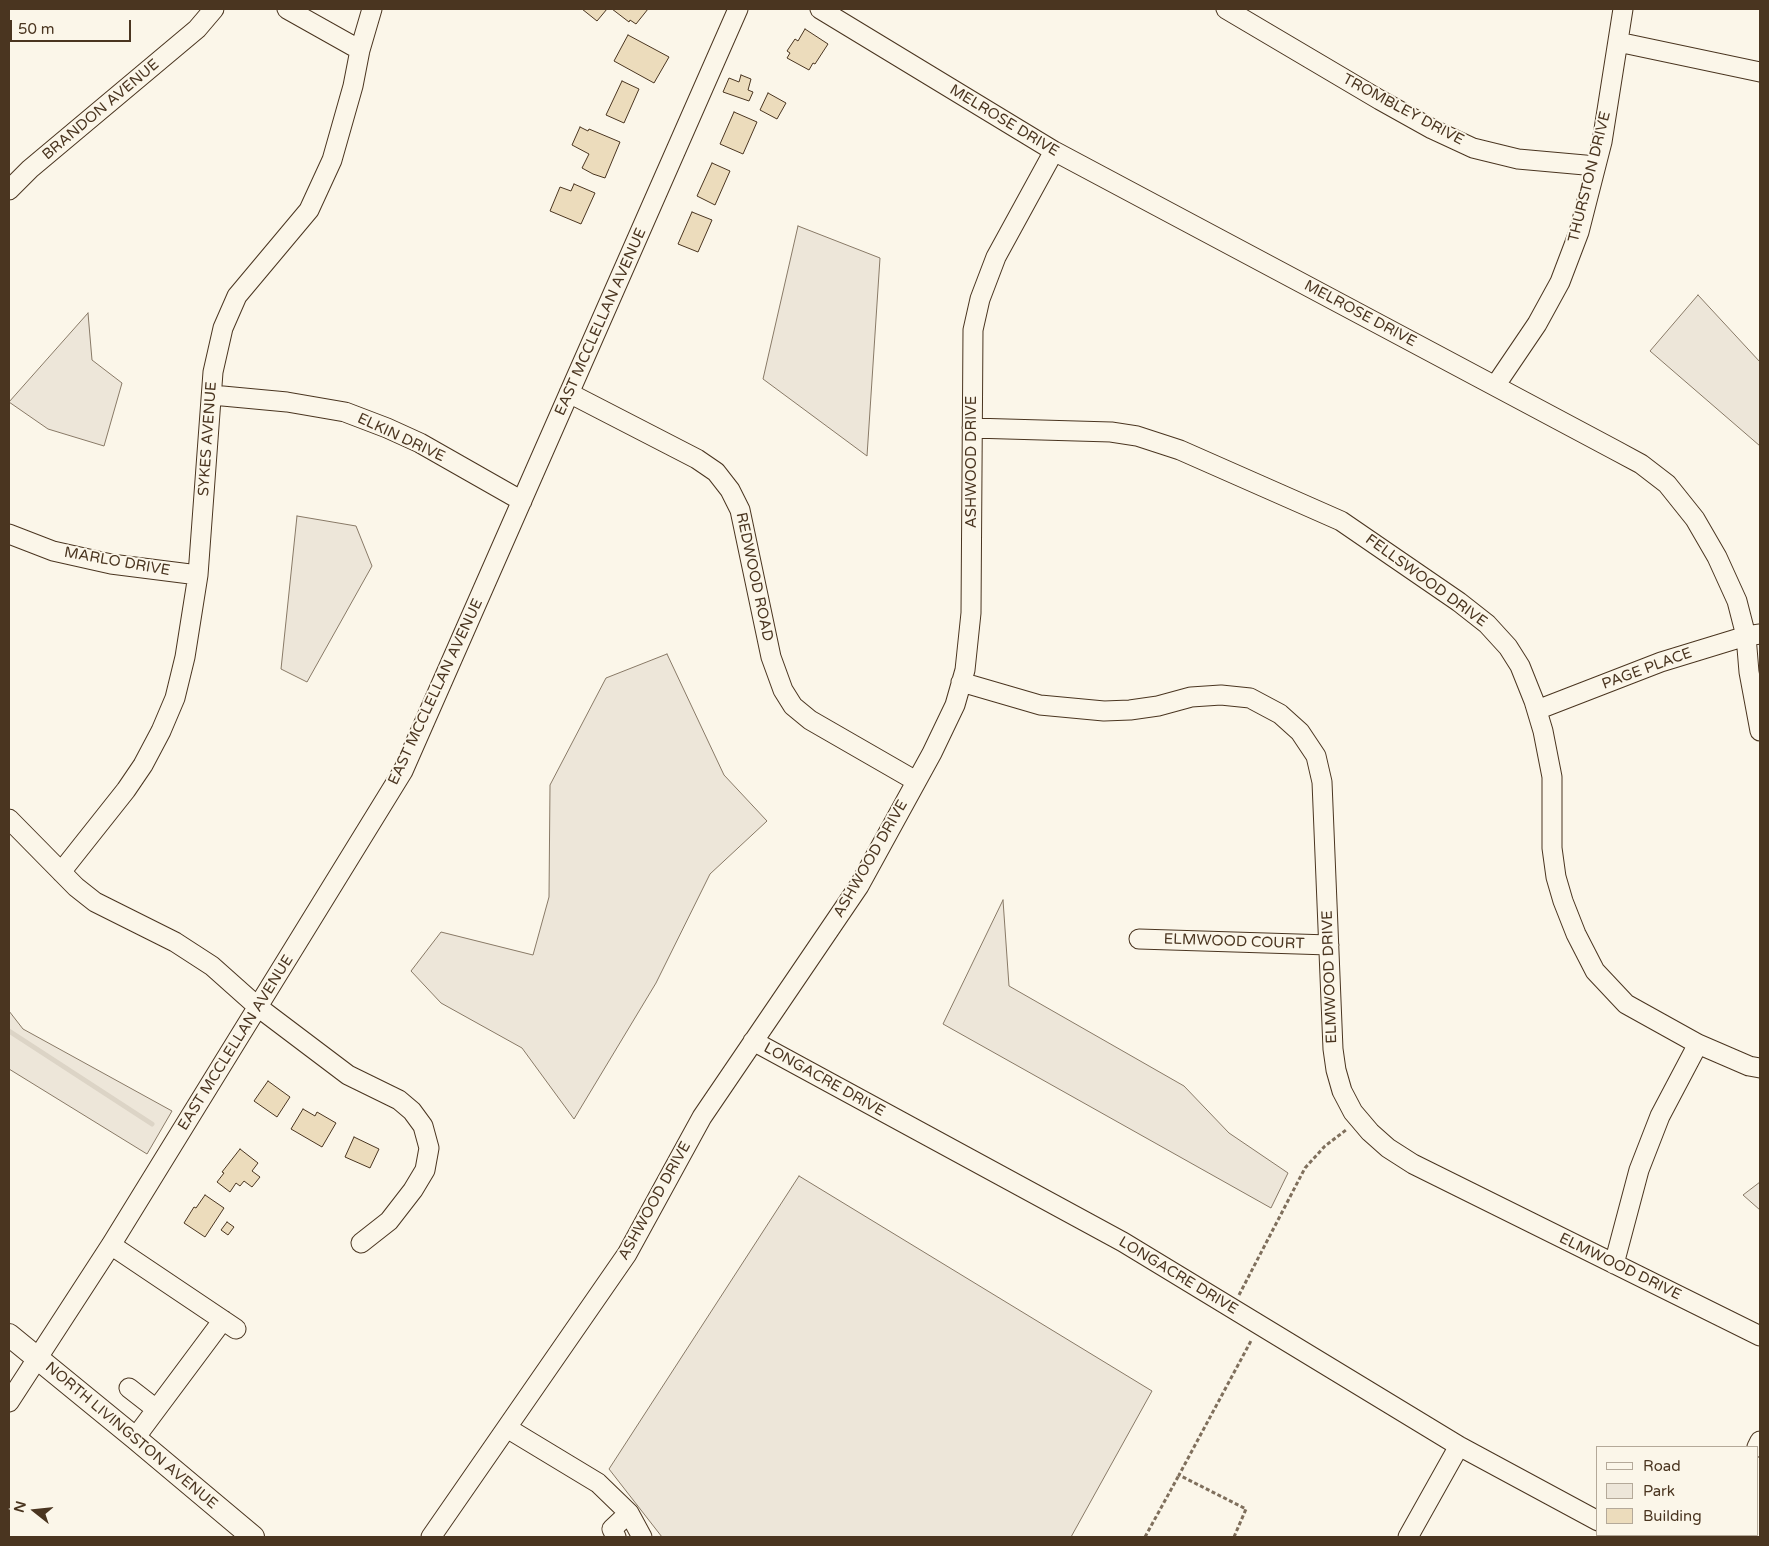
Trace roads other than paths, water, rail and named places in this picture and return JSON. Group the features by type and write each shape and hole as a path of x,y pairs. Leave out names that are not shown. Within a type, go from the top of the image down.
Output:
{"main road":[{"name":"NORTH LIVINGSTON AVENUE","path":"9,1335 253,1537"}],"street":[{"name":"BRANDON AVENUE","path":"9,190 30,169 197,29 214,9"},
{"path":"288,9 360,50"},
{"name":"SYKES AVENUE","path":"61,872 144,765 175,698 185,657 198,575 214,372 223,328 237,296 309,210 332,160 372,9"},
{"name":"EAST MCCLELLAN AVENUE","path":"9,1402 110,1245 403,771 738,9"},
{"name":"MELROSE DRIVE","path":"820,9 1054,151 1642,464 1667,484 1695,520 1717,557 1753,635 1749,672 1760,731"},
{"name":"TROMBLEY DRIVE","path":"1226,9 1380,100 1432,129 1473,148 1518,159 1596,166"},
{"name":"THURSTON DRIVE","path":"1495,386 1537,324 1560,282 1579,232 1602,142 1623,9"},
{"path":"1618,42 1760,72"},
{"name":"ASHWOOD DRIVE","path":"431,1537 627,1254 702,1117 859,886 932,753 955,705 965,670 971,613 973,330 980,299 996,257 1054,151"},
{"name":"REDWOOD ROAD","path":"569,393 697,459 716,472 730,490 740,510 771,657 782,690 793,706 810,720 916,781"},
{"name":"ELKIN DRIVE","path":"212,395 287,402 345,412 420,443 522,501"},
{"name":"FELLSWOOD DRIVE","path":"972,428 1111,432 1137,436 1180,450 1341,521 1459,602 1487,624 1508,647 1520,666 1537,710 1552,777 1552,848 1556,877 1576,934 1595,971 1626,1004 1698,1044 1749,1066 1760,1068"},
{"name":"MARLO DRIVE","path":"9,534 53,551 111,564 198,575"},
{"name":"PAGE PLACE","path":"1537,710 1660,662 1753,635"},
{"name":"ELMWOOD DRIVE","path":"961,682 1040,705 1077,709 1130,710 1158,706 1191,697 1221,695 1250,698 1280,714 1300,732 1316,756 1322,782 1336,1070 1342,1091 1353,1112 1370,1132 1388,1148 1413,1164 1760,1336"},
{"path":"9,819 76,887 95,902 175,942 212,966 258,1007 348,1075 399,1100 412,1112 423,1126 429,1148 424,1170 413,1190 389,1220 362,1243"},
{"name":"ELMWOOD COURT","path":"1139,939 1329,945"},
{"name":"LONGACRE DRIVE","path":"753,1041 1123,1242 1459,1446 1596,1520"},
{"path":"1614,1264 1639,1170 1660,1116 1698,1044"},
{"path":"110,1245 229,1325 156,1409 135,1438"},
{"path":"129,1388 156,1409"},
{"path":"507,1428 598,1483 628,1513 642,1537"},
{"path":"1408,1537 1459,1446"},
{"path":"616,1537 612,1529 628,1513"}],"waterway":[{"path":"9,1031 152,1124"}]}
